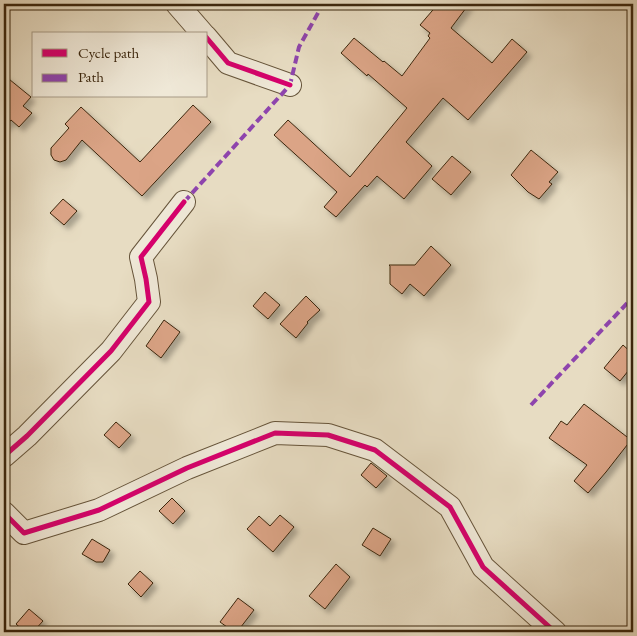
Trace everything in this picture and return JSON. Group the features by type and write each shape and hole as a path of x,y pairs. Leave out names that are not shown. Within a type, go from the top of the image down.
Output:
{"street":[{"path":"177,4 201,32"},
{"path":"208,39 228,63 290,85"},
{"path":"4,456 28,436 111,351 149,302 141,257 184,202"},
{"path":"4,514 24,533 99,510 187,468 276,433 328,435 375,450 450,507 483,567 555,632"}],"building":[{"path":"438,4 469,4 451,28 492,63 512,39 527,52 468,120 443,98 406,142 432,166 404,199 377,176 367,187 365,185 336,217 324,207 337,192 274,135 288,120 350,177 407,108 341,53 354,38 402,76 430,38 428,36 430,33 420,25"},
{"path":"4,75 31,97 23,106 32,113 19,127 11,120 4,128"},
{"path":"193,105 211,122 142,196 82,140 66,160 60,162 54,160 51,155 51,148 69,128 65,124 81,107 140,162"},
{"path":"531,150 558,172 549,182 552,184 539,199 528,192 511,175"},
{"path":"452,156 471,172 451,195 432,179"},
{"path":"63,199 77,211 64,225 50,213"},
{"path":"431,246 451,265 424,296 410,284 402,294 390,284 389,265 415,265"},
{"path":"265,292 280,305 268,319 253,306"},
{"path":"306,296 320,310 307,322 296,338 280,324"},
{"path":"164,320 180,332 161,358 146,346"},
{"path":"623,345 633,354 633,365 620,381 604,368"},
{"path":"584,404 631,440 588,493 574,481 587,465 549,438 561,421 567,425"},
{"path":"116,422 131,435 119,448 104,435"},
{"path":"371,463 387,476 376,488 361,475"},
{"path":"172,498 185,511 173,524 159,511"},
{"path":"280,515 294,527 273,552 247,529 259,516 270,526"},
{"path":"373,528 391,539 380,556 362,545"},
{"path":"92,539 110,550 103,562 96,562 82,554"},
{"path":"336,564 350,577 325,609 309,596"},
{"path":"140,571 153,583 141,597 128,584"},
{"path":"238,598 254,610 237,632 234,632 220,622"},
{"path":"29,609 43,621 33,632 25,632 16,624"}],"marked path":[{"path":"184,202 290,85 299,47 323,4"},
{"path":"531,405 633,297"}],"cycle path":[{"path":"208,39 228,63 290,85"},
{"path":"4,456 27,436 111,351 149,302 141,257 184,202"},
{"path":"4,513 24,533 99,510 187,468 275,433 328,435 375,450 450,507 483,567 555,632"}]}
